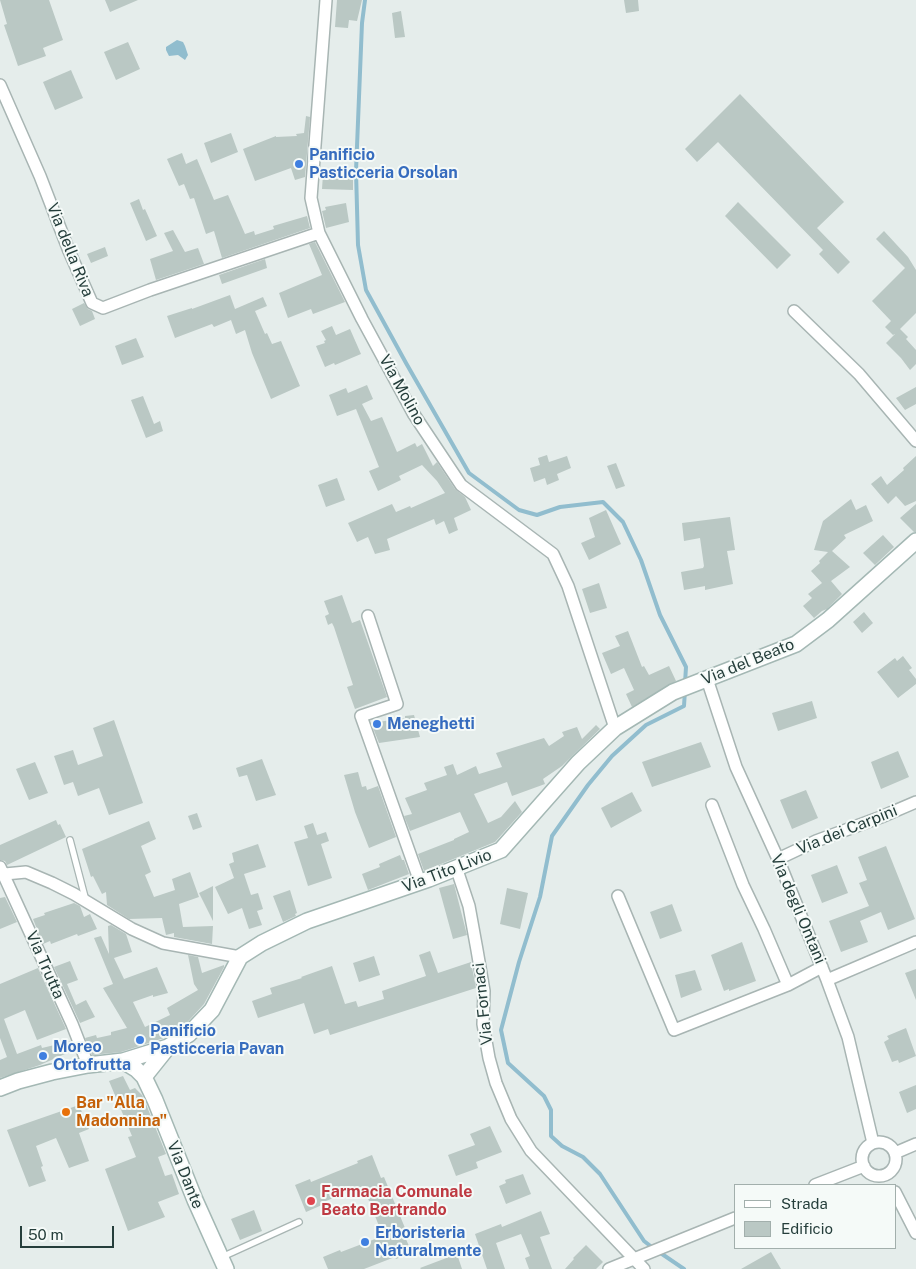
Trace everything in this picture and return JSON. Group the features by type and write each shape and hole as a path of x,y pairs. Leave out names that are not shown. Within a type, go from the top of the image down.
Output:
{"street":[{"name":"Via Molino","path":"326,0 312,198 319,233 362,319 413,412 461,485 553,554 568,586 615,728"},
{"name":"Via della Riva","path":"0,84 92,303 102,308 319,233"},
{"path":"794,311 859,374 916,441"},
{"name":"Via del Beato","path":"615,728 673,692 796,644 828,620 916,541"},
{"path":"368,616 397,704 361,716 420,882"},
{"name":"Via degli Ontani","path":"700,681 736,767 778,859 827,980 848,1037 873,1143"},
{"name":"Via Tito Livio","path":"0,1088 18,1081 88,1065 124,1062 168,1046 189,1034 212,1010 240,957 262,943 307,921 420,882 501,850 578,763 615,728"},
{"name":"Via dei Carpini","path":"778,859 816,841 882,817 916,802"},
{"path":"712,805 744,885 788,985"},
{"name":"Via Fornaci","path":"456,867 469,906 478,950 484,991 483,1024 489,1058 496,1083 511,1119 531,1151 644,1269"},
{"path":"2,870 26,872 74,894 132,929 163,943 240,957"},
{"name":"Via Trutta","path":"2,870 72,1024 88,1065"},
{"path":"618,896 674,1030 788,985 822,967"},
{"path":"827,980 916,942"},
{"name":"Via Tito Livio","path":"144,1077 168,1046"},
{"name":"Via Dante","path":"124,1062 144,1077 223,1263"},
{"path":"873,1143 886,1144 892,1147 895,1153 895,1166 888,1180 873,1175 864,1166 862,1159 864,1152 873,1143"},
{"path":"895,1153 916,1144"},
{"path":"818,1184 864,1166"},
{"path":"896,1194 916,1233"},
{"path":"609,1269 734,1218"}],"lane":[{"path":"70,840 86,901"},
{"path":"223,1263 299,1222"}],"water":[{"path":"177,40 183,42 185,46 188,55 185,60 178,55 169,56 166,50 166,47"}],"building":[{"path":"0,0 49,0 63,40 43,48 46,56 18,66 4,25 7,24"},
{"path":"105,0 138,0 110,12"},
{"path":"337,0 362,0 357,21 349,20 348,28 335,27"},
{"path":"624,0 638,0 639,11 626,13"},
{"path":"401,11 405,37 395,38 392,13"},
{"path":"128,42 140,69 116,80 104,52"},
{"path":"71,70 83,98 55,110 43,82"},
{"path":"740,94 844,202 817,228 850,262 838,274 819,254 823,250 718,142 697,162 685,149"},
{"path":"306,116 310,117 305,177 295,180 291,168 255,181 243,149 276,136 297,136 296,134 304,133"},
{"path":"231,133 238,152 211,163 204,143"},
{"path":"182,153 186,164 197,159 214,200 228,195 245,234 254,231 255,235 274,229 273,226 307,216 310,228 222,258 214,231 206,234 194,198 190,199 184,184 179,186 167,159"},
{"path":"323,174 353,175 353,190 322,189"},
{"path":"139,199 157,236 146,241 130,203"},
{"path":"738,202 791,255 777,269 725,216"},
{"path":"346,203 349,222 326,228 322,211 326,210 325,207"},
{"path":"173,230 185,252 198,248 204,264 156,280 150,259 173,251 164,233"},
{"path":"884,231 908,257 916,270 916,313 900,329 908,337 906,339 916,350 916,364 910,370 886,343 895,334 893,335 885,327 891,321 872,301 905,268 876,239"},
{"path":"315,242 345,302 313,314 311,309 288,318 279,293 322,275 309,244"},
{"path":"105,247 108,256 91,263 87,254"},
{"path":"265,259 267,268 222,284 219,275"},
{"path":"230,295 235,309 263,297 267,306 255,311 265,334 267,333 272,344 281,341 300,386 271,399 252,353 245,330 236,334 231,320 214,327 212,324 175,338 167,316"},
{"path":"84,303 92,311 95,319 80,326 72,309"},
{"path":"332,326 336,335 350,329 361,354 335,365 334,363 325,367 316,346 325,343 324,341 326,340 321,331"},
{"path":"136,338 144,357 122,365 115,346"},
{"path":"367,385 373,399 362,404 371,421 382,417 397,452 415,443 417,447 422,444 433,466 437,462 455,489 465,497 471,510 454,518 458,530 449,534 444,521 436,525 434,519 387,539 390,550 375,554 368,537 357,542 348,523 392,504 396,512 410,506 411,508 445,493 422,465 399,476 401,480 378,491 369,471 379,467 356,409 337,416 329,395 346,388 348,393"},
{"path":"916,387 916,404 905,410 896,398"},
{"path":"143,396 154,424 160,421 163,431 146,438 131,400"},
{"path":"547,455 549,462 567,456 571,468 557,474 559,480 547,485 545,478 534,482 530,468 540,465 538,458"},
{"path":"916,456 916,501 905,506 896,496 888,504 871,484 881,476 887,485"},
{"path":"616,463 625,486 616,489 607,466"},
{"path":"337,478 345,500 326,507 318,485"},
{"path":"851,499 856,510 866,505 873,521 844,535 846,538 832,551 850,567 831,581 842,594 827,609 814,618 803,606 812,598 808,594 822,583 811,571 828,552 814,550 823,521"},
{"path":"916,504 916,532 914,532 900,518"},
{"path":"606,510 621,544 589,560 581,543 595,537 589,518"},
{"path":"730,517 735,550 727,551 733,584 705,590 705,586 684,590 681,572 703,568 704,566 700,538 684,541 682,523"},
{"path":"883,535 894,547 875,565 863,553"},
{"path":"599,583 607,608 590,613 582,589"},
{"path":"342,595 352,623 360,620 387,697 355,709 347,687 353,685 334,627 332,623 328,625 325,616 329,614 324,601"},
{"path":"864,612 873,623 862,633 853,622"},
{"path":"628,631 642,667 644,666 649,675 669,666 676,681 632,707 626,694 634,690 624,668 611,674 602,653 620,646 615,636"},
{"path":"903,656 912,668 909,670 916,679 916,684 898,698 877,672 895,658 897,661"},
{"path":"812,701 817,718 778,731 772,713"},
{"path":"414,715 420,737 379,743 371,723"},
{"path":"114,720 143,803 109,815 99,788 78,796 73,782 64,785 54,756 73,750 78,765 103,756 93,728"},
{"path":"596,725 600,729 562,766 543,779 545,784 512,796 507,782 474,794 488,823 501,817 515,801 522,812 495,842 424,871 418,854 469,832 460,812 410,831 404,816 412,814 405,798 427,790 424,783 447,775 444,767 453,764 457,775 476,766 479,774 502,767 496,753 544,738 549,746 564,736 562,732 577,727 582,739"},
{"path":"701,742 711,767 652,787 642,762"},
{"path":"898,751 909,777 881,789 871,762"},
{"path":"262,759 276,795 256,801 247,775 239,777 236,768"},
{"path":"35,762 48,793 29,800 16,769"},
{"path":"358,772 362,787 366,786 367,790 378,786 396,837 369,848 355,812 344,775"},
{"path":"806,790 818,818 792,829 780,800"},
{"path":"632,792 642,811 611,828 601,808"},
{"path":"197,813 202,827 193,830 188,816"},
{"path":"56,820 66,837 7,865 5,861 0,860 0,845"},
{"path":"149,821 156,839 141,846 151,872 145,875 154,897 175,890 172,879 190,872 199,897 179,904 183,927 213,926 212,944 174,937 174,933 166,935 162,918 129,919 107,905 106,892 102,894 93,876 91,877 82,849"},
{"path":"313,823 317,835 326,832 329,841 321,844 332,878 308,886 294,842 308,838 304,826"},
{"path":"258,844 266,867 244,874 251,895 258,893 263,909 257,911 262,925 249,929 242,908 228,914 215,887 234,878 229,864 234,862 232,853"},
{"path":"886,846 915,919 888,930 881,912 860,921 868,942 841,952 829,921 869,906 859,883 867,880 858,857"},
{"path":"400,855 409,874 368,890 362,874 380,867 379,864"},
{"path":"837,865 848,893 822,903 811,875"},
{"path":"454,884 467,935 453,939 439,888"},
{"path":"213,886 213,921 199,893"},
{"path":"507,888 528,893 520,929 500,924"},
{"path":"290,890 297,913 295,914 296,916 283,922 273,896"},
{"path":"5,897 17,922 0,929 0,898"},
{"path":"74,903 80,906 84,917 90,914 97,929 51,944 50,941 43,944 33,919 45,915 44,913"},
{"path":"672,904 682,931 660,939 650,912"},
{"path":"111,925 126,934 132,952 114,958 124,979 157,967 168,993 153,997 153,995 133,1002 145,1027 170,1015 167,1008 198,990 194,984 188,955 198,957 202,973 224,965 224,967 204,1004 183,1027 164,1038 121,1052 92,1055 85,1038 96,1035 97,1038 111,1035 111,1032 127,1028 103,988 113,984 94,938 101,936 109,954 108,926"},
{"path":"742,942 756,981 724,991 711,955"},
{"path":"430,951 438,973 471,962 476,988 330,1035 328,1029 314,1034 304,1003 258,1018 252,1001 272,994 270,988 332,966 345,1004 356,1001 358,1007 384,999 382,991 426,976 419,955"},
{"path":"374,956 380,975 359,982 353,963"},
{"path":"70,961 78,980 67,984 76,1005 86,1000 95,1017 80,1023 54,967"},
{"path":"38,968 66,1029 37,1040 25,1010 4,1019 17,1054 41,1045 42,1048 71,1041 74,1050 40,1065 0,1078 0,1060 7,1057 0,1038 0,984"},
{"path":"916,969 916,1000 905,973"},
{"path":"695,970 702,990 681,998 675,975"},
{"path":"906,1028 916,1056 899,1063 898,1060 892,1062 884,1042 889,1039 887,1036"},
{"path":"123,1076 130,1090 135,1088 142,1095 166,1154 158,1157 165,1176 172,1174 179,1194 158,1202 165,1217 128,1231 105,1169 136,1157 128,1137 132,1136 109,1081"},
{"path":"916,1085 916,1109 907,1113 899,1092"},
{"path":"79,1105 89,1129 79,1133 89,1161 69,1168 56,1138 36,1146 46,1181 29,1187 7,1130"},
{"path":"490,1126 502,1152 476,1162 478,1168 456,1176 448,1155 475,1145 470,1134"},
{"path":"372,1155 381,1178 384,1177 405,1228 402,1230 412,1253 396,1259 395,1257 364,1269 328,1269 323,1257 383,1236 363,1186 321,1203 322,1205 306,1212 295,1185 310,1179 311,1182 358,1163 357,1161"},
{"path":"523,1174 531,1194 506,1204 499,1186 506,1183 505,1180"},
{"path":"254,1210 262,1231 240,1240 231,1219"},
{"path":"541,1211 550,1234 540,1237 552,1269 529,1269 525,1258 530,1256 521,1234 496,1243 505,1269 487,1269 475,1234 501,1224 502,1227"},
{"path":"586,1245 603,1262 596,1269 565,1269 573,1258"},
{"path":"771,1252 781,1269 741,1269"},
{"path":"457,1254 462,1269 420,1268"}],"waterway":[{"path":"365,0 362,23 356,171 358,245 366,290 469,473 519,510 537,515 560,507 603,502 623,522 641,560 660,615 686,667 685,683"},
{"path":"653,1248 644,1241 600,1174 583,1157 562,1146 551,1136 551,1110 544,1096 508,1063 501,1030 519,962 540,897 552,836 588,785 612,756 646,725 684,706 685,690"},
{"path":"659,1252 684,1269"}],"place":[{"name":"Panificio Pasticceria Orsolan","path":"299,164"},
{"name":"Meneghetti","path":"377,724"},
{"name":"Panificio Pasticceria Pavan","path":"140,1040"},
{"name":"Moreo Ortofrutta","path":"43,1056"},
{"name":"Bar \"Alla Madonnina\"","path":"66,1112"},
{"name":"Farmacia Comunale Beato Bertrando","path":"311,1201"},
{"name":"Erboristeria Naturalmente","path":"365,1242"}]}
